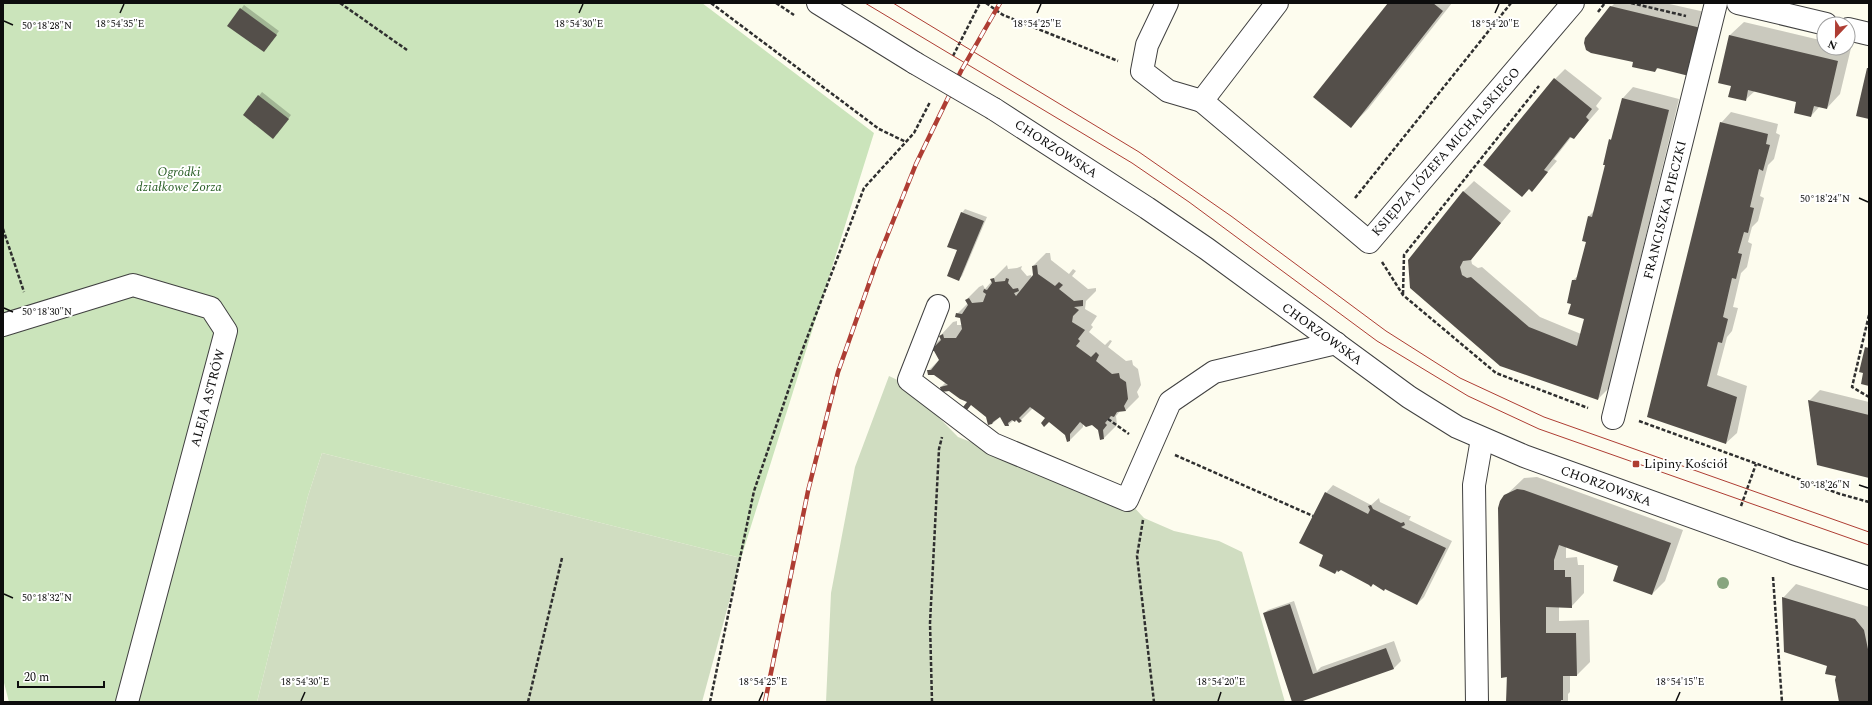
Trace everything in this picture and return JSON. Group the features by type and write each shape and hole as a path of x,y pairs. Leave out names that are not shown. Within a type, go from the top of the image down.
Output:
{"street":[{"name":"CHORZOWSKA","path":"818,3 915,63 994,109 1159,216 1433,414 1482,439 1524,456 1800,555 1869,578"},
{"path":"1167,3 1147,45 1142,71 1168,91 1202,102 1277,3"},
{"name":"KSIĘDZA JÓZEFA MICHALSKIEGO","path":"1202,102 1369,242 1574,3"},
{"name":"FRANCISZKA PIECZKI","path":"1613,418 1716,3"},
{"path":"1738,3 1816,22"},
{"path":"1856,31 1869,34"},
{"name":"ALEJA ASTRÓW","path":"3,325 133,285 211,308 226,331 127,702"},
{"path":"938,306 909,380 949,412 993,444 1127,500 1170,402 1214,372 1336,343"},
{"path":"1477,702 1474,485 1482,439"}],"path":[{"path":"340,3 407,50"},
{"path":"711,3 810,79 879,129 906,142"},
{"path":"986,3 1003,15 1142,71"},
{"path":"1340,217 1511,3"},
{"path":"1596,15 1605,3"},
{"path":"1403,295 1404,255 1542,83"},
{"path":"710,702 754,491 799,359 864,188 914,133"},
{"path":"3,229 32,315"},
{"path":"1369,242 1403,295 1496,373 1613,418 1640,421 1840,494 1869,502"},
{"path":"1869,315 1852,387 1869,397"},
{"path":"932,702 930,623 939,449 949,412"},
{"path":"1108,419 1130,435 1313,516"},
{"path":"1127,500 1144,518 1138,556 1154,702"},
{"path":"528,702 562,558"},
{"path":"1774,577 1782,702"}],"green space":[{"name":"Ogródki działkowe Zorza","path":"3,3 702,3 874,133 741,558 322,453 308,496 257,702 9,702 3,679"},
{"path":"889,376 906,384 958,437 1131,504 1144,518 1174,531 1219,541 1242,552 1285,702 826,702 831,593 855,467"},
{"path":"322,453 741,558 702,702 257,702 308,496"}],"building":[{"path":"1388,3 1433,3 1443,11 1351,128 1313,97"},
{"path":"1610,6 1701,28 1689,76 1657,68 1655,72 1632,67 1633,62 1591,53 1586,50 1584,43 1585,38"},
{"path":"240,8 277,35 264,52 227,26"},
{"path":"1729,35 1838,61 1827,109 1814,106 1811,117 1794,113 1796,102 1748,90 1746,101 1728,97 1731,86 1718,83"},
{"path":"1867,68 1869,68 1869,119 1856,116"},
{"path":"1554,78 1592,109 1586,117 1589,120 1574,139 1570,137 1544,170 1548,172 1532,192 1529,189 1522,197 1483,165"},
{"path":"258,95 289,119 273,139 243,115"},
{"path":"1622,98 1669,110 1598,400 1500,366 1410,288 1408,260 1463,191 1501,223 1471,260 1463,261 1460,267 1462,275 1467,278 1471,277 1529,327 1577,346 1584,319 1568,314 1571,304 1567,303 1572,280 1576,280 1586,242 1582,241 1588,216 1592,217 1605,165 1603,165 1609,139 1611,140"},
{"path":"1720,122 1768,134 1766,144 1770,145 1763,171 1759,169 1750,207 1754,208 1748,233 1744,232 1738,253 1742,254 1736,279 1732,278 1723,317 1728,319 1722,343 1718,342 1707,386 1737,397 1726,444 1647,417"},
{"path":"961,212 984,221 959,281 947,276 957,250 947,247"},
{"path":"1037,265 1038,274 1055,286 1059,282 1063,285 1059,289 1074,301 1083,300 1083,306 1074,307 1079,310 1073,316 1072,322 1085,330 1078,339 1080,341 1076,346 1091,357 1096,352 1099,355 1096,361 1112,374 1119,373 1120,378 1126,382 1128,399 1124,406 1126,411 1117,412 1114,417 1111,416 1105,423 1107,425 1103,430 1104,439 1100,440 1098,430 1092,425 1086,427 1080,422 1070,434 1070,441 1067,442 1065,435 1049,422 1044,427 1041,423 1045,418 1030,407 1019,418 1022,421 1019,423 1016,420 1015,422 1012,420 1008,423 1009,426 1005,426 1000,417 992,424 988,425 986,417 971,405 967,410 963,407 967,402 949,391 941,392 940,387 948,385 934,375 928,375 927,370 931,370 939,360 934,351 931,351 931,347 934,347 941,340 939,336 943,334 944,338 956,338 962,329 960,318 955,317 956,313 962,314 968,305 965,300 969,298 972,303 983,302 986,294 983,292 984,289 987,290 992,283 990,279 994,278 995,282 1005,281 1006,278 1009,279 1008,283 1013,289 1018,288 1019,291 1014,293 1016,296 1033,275 1032,266"},
{"path":"1865,347 1869,348 1869,386 1861,384 1863,373 1859,372"},
{"path":"1808,400 1869,415 1869,478 1817,465"},
{"path":"1517,489 1524,490 1671,543 1652,595 1613,581 1618,566 1559,545 1554,560 1554,570 1565,570 1565,577 1571,577 1572,608 1546,607 1546,633 1576,633 1577,676 1563,676 1563,700 1561,700 1561,702 1506,702 1507,677 1501,678 1498,508 1504,495"},
{"path":"1325,492 1368,514 1370,510 1368,506 1371,505 1373,509 1401,523 1404,522 1405,525 1401,527 1446,548 1417,605 1385,589 1384,591 1373,584 1371,587 1341,570 1338,572 1337,570 1335,574 1319,566 1323,555 1299,543"},
{"path":"1782,597 1855,619 1864,630 1869,654 1869,702 1839,702 1835,680 1836,676 1825,674 1827,666 1784,652"},
{"path":"1290,604 1313,674 1386,648 1394,669 1300,702 1292,702 1263,613"}],"tram line":[{"path":"865,3 1132,163 1189,202 1377,341 1468,396 1539,429 1869,545"},
{"path":"893,3 1139,152 1231,216 1386,331 1460,378 1544,417 1869,532"}],"railway":[{"path":"765,702 808,491 838,372 877,261 916,164 961,71 1000,3"}],"place":[{"name":"Lipiny Kościół","path":"1636,464"}]}
